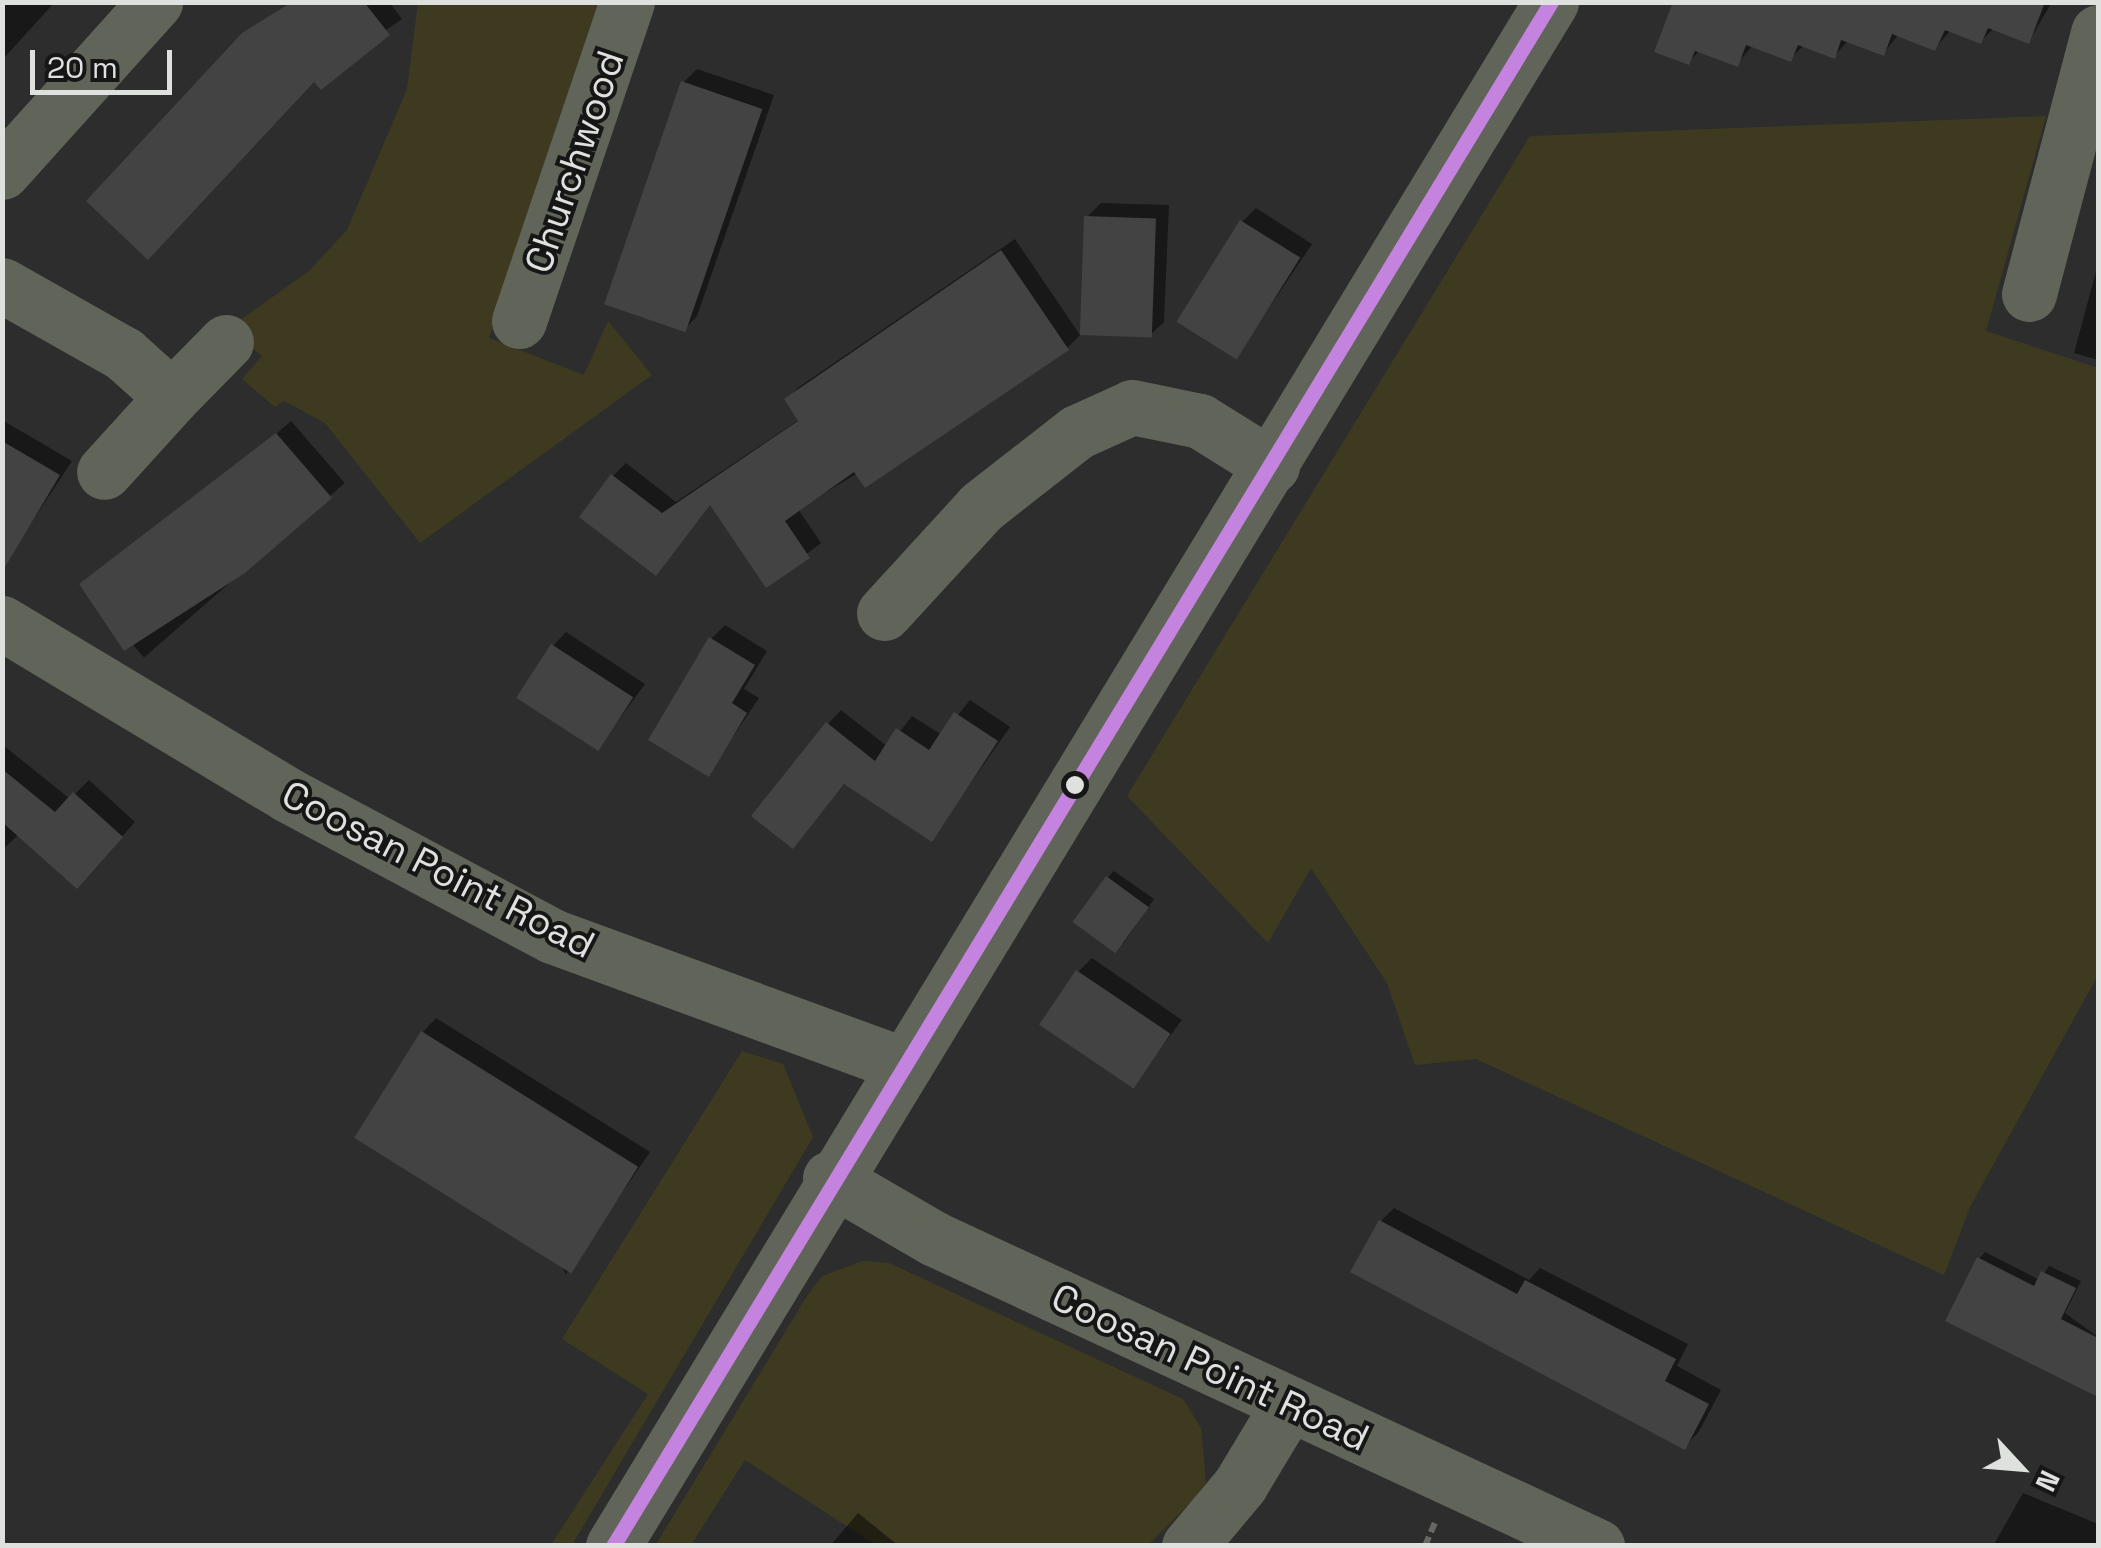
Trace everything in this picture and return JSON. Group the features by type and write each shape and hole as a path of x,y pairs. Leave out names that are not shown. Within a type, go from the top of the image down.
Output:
{"street":[{"path":"2,172 155,2"},
{"name":"Churchwood","path":"520,321 627,2"},
{"path":"613,1546 899,1063 1272,466 1551,2"},
{"path":"2029,294 2098,32"},
{"path":"2,285 124,354 172,397"},
{"path":"104,472 226,342"},
{"path":"884,613 981,508 1077,432 1132,407 1200,421 1272,466"},
{"name":"Coosan Point Road","path":"2,623 288,795 552,936 899,1063"},
{"name":"Coosan Point Road","path":"830,1178 935,1239 1596,1546"},
{"path":"1189,1546 1240,1486 1288,1405"}],"shaded area":[{"path":"418,3 606,3 489,338 584,375 608,321 652,375 420,543 325,423 284,401 275,407 242,379 262,356 229,328 309,271 347,230 407,89"},
{"path":"2046,116 1986,331 2098,368 2098,975 1970,1207 1944,1275 1476,1059 1415,1065 1387,983 1311,868 1268,943 1127,796 1530,136"},
{"path":"742,1051 783,1064 813,1137 572,1545 551,1545 648,1394 562,1339"},
{"path":"863,1261 889,1263 1183,1399 1201,1428 1206,1482 1196,1497 1148,1545 876,1545 745,1460 691,1545 655,1546 807,1296 822,1276"}],"building":[{"path":"292,2 364,2 390,35 321,90 314,82 148,260 86,201 242,33"},
{"path":"1673,2 2045,2 2029,44 1988,28 1981,44 1945,30 1935,51 1892,34 1884,56 1841,40 1835,59 1798,45 1791,62 1746,45 1738,67 1695,51 1689,65 1654,52"},
{"path":"681,81 762,109 685,332 604,304"},
{"path":"1084,216 1156,219 1152,337 1080,335"},
{"path":"1240,220 1300,258 1237,359 1176,322"},
{"path":"1001,250 1069,350 865,488 854,472 785,521 810,558 766,588 710,505 656,576 579,517 611,474 662,513 798,421 784,399"},
{"path":"276,433 332,498 245,573 124,651 79,584"},
{"path":"2,441 60,475 2,572"},
{"path":"709,637 755,665 732,703 747,713 709,777 648,740"},
{"path":"551,644 633,697 598,751 516,698"},
{"path":"954,712 998,741 932,842 844,784 793,849 751,816 826,722 875,761 896,728 929,750"},
{"path":"2,769 55,812 73,792 123,837 77,889 2,822"},
{"path":"1106,876 1149,907 1115,953 1072,922"},
{"path":"1076,970 1171,1034 1134,1088 1039,1025"},
{"path":"421,1031 638,1167 571,1274 354,1138"},
{"path":"1379,1220 1517,1294 1525,1280 1676,1359 1665,1381 1709,1404 1685,1450 1350,1272"},
{"path":"1977,1257 2034,1286 2041,1271 2076,1288 2061,1319 2098,1338 2098,1397 1945,1321"}],"transit line":[{"path":"613,1546 1551,2"}]}
